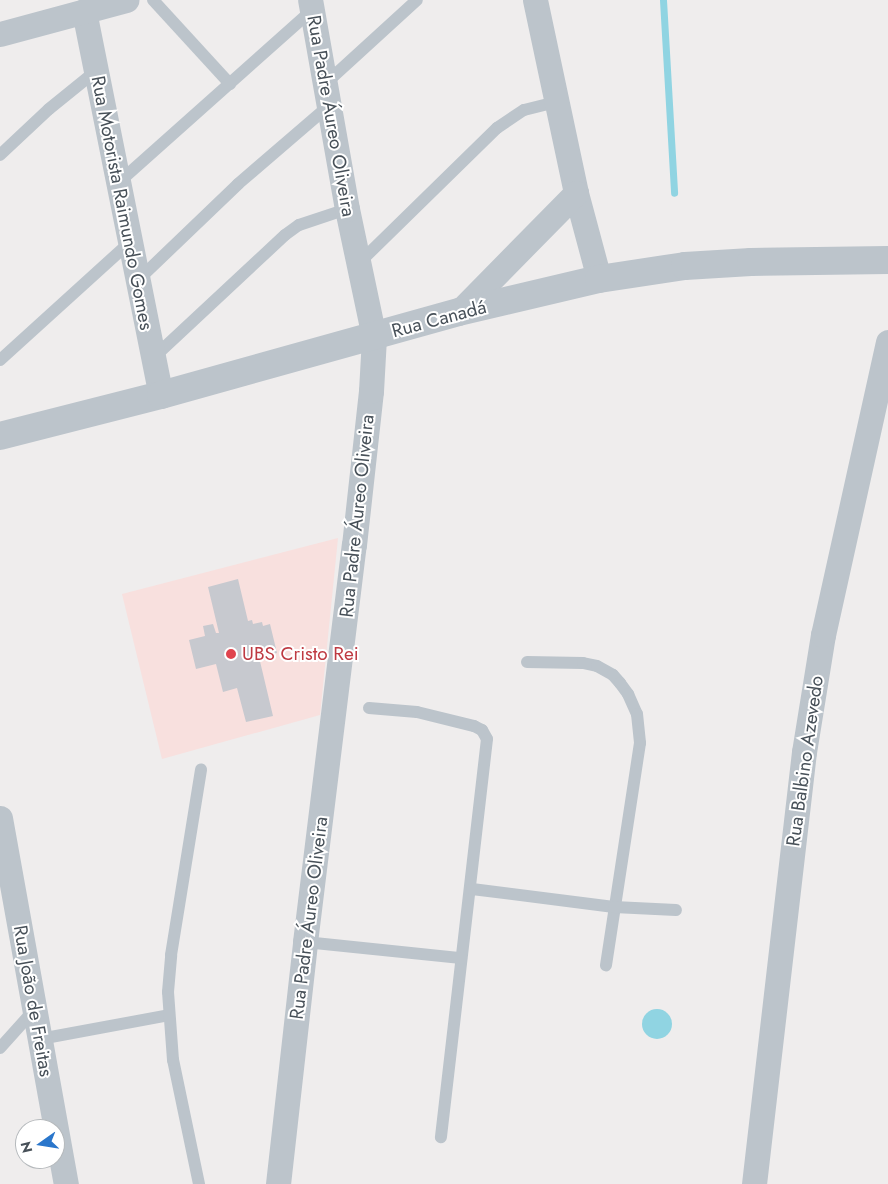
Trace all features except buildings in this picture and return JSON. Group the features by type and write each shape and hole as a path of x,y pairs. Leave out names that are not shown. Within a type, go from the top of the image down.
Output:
{"street":[{"path":"0,34 126,0"},
{"path":"535,0 576,193 599,279"},
{"name":"Rua Padre Áureo Oliveira","path":"278,1184 305,942 354,545 371,391 374,337 348,209 311,5"},
{"name":"Rua Motorista Raimundo Gomes","path":"84,11 152,359 161,395"},
{"path":"459,312 576,193"},
{"name":"Rua Canadá","path":"0,436 161,395 459,312 599,279 694,265 751,262 888,260"},
{"name":"Rua Balbino Azevedo","path":"754,1184 806,742 827,616 888,342"},
{"name":"Rua João de Freitas","path":"1,831 66,1184"}],"lane":[{"path":"153,0 230,84"},
{"path":"137,282 328,94 417,0"},
{"path":"118,183 230,84 311,5"},
{"path":"0,155 49,109 96,71"},
{"path":"360,262 497,128 524,110 557,102"},
{"path":"152,359 285,235 299,225 348,209"},
{"path":"0,360 129,243"},
{"path":"527,662 583,663 597,666 613,675 620,683 628,694 637,714 640,743 606,965"},
{"path":"369,708 437,716 474,726 486,736 487,746 472,889 461,958 441,1137"},
{"path":"199,1184 173,1060 169,1015 171,955 201,769"},
{"path":"472,889 614,907 676,910"},
{"path":"305,942 461,958"},
{"path":"0,1048 35,1009"},
{"path":"40,1039 169,1015"}],"shaded area":[{"name":"UBS Cristo Rei","path":"338,538 320,715 162,759 122,594"}],"water":[{"path":"657,1009 667,1014 672,1024 667,1034 657,1039 647,1034 642,1024 647,1014"}],"waterway":[{"path":"663,0 674,193"}],"place":[{"name":"UBS Cristo Rei","path":"231,654"}]}
